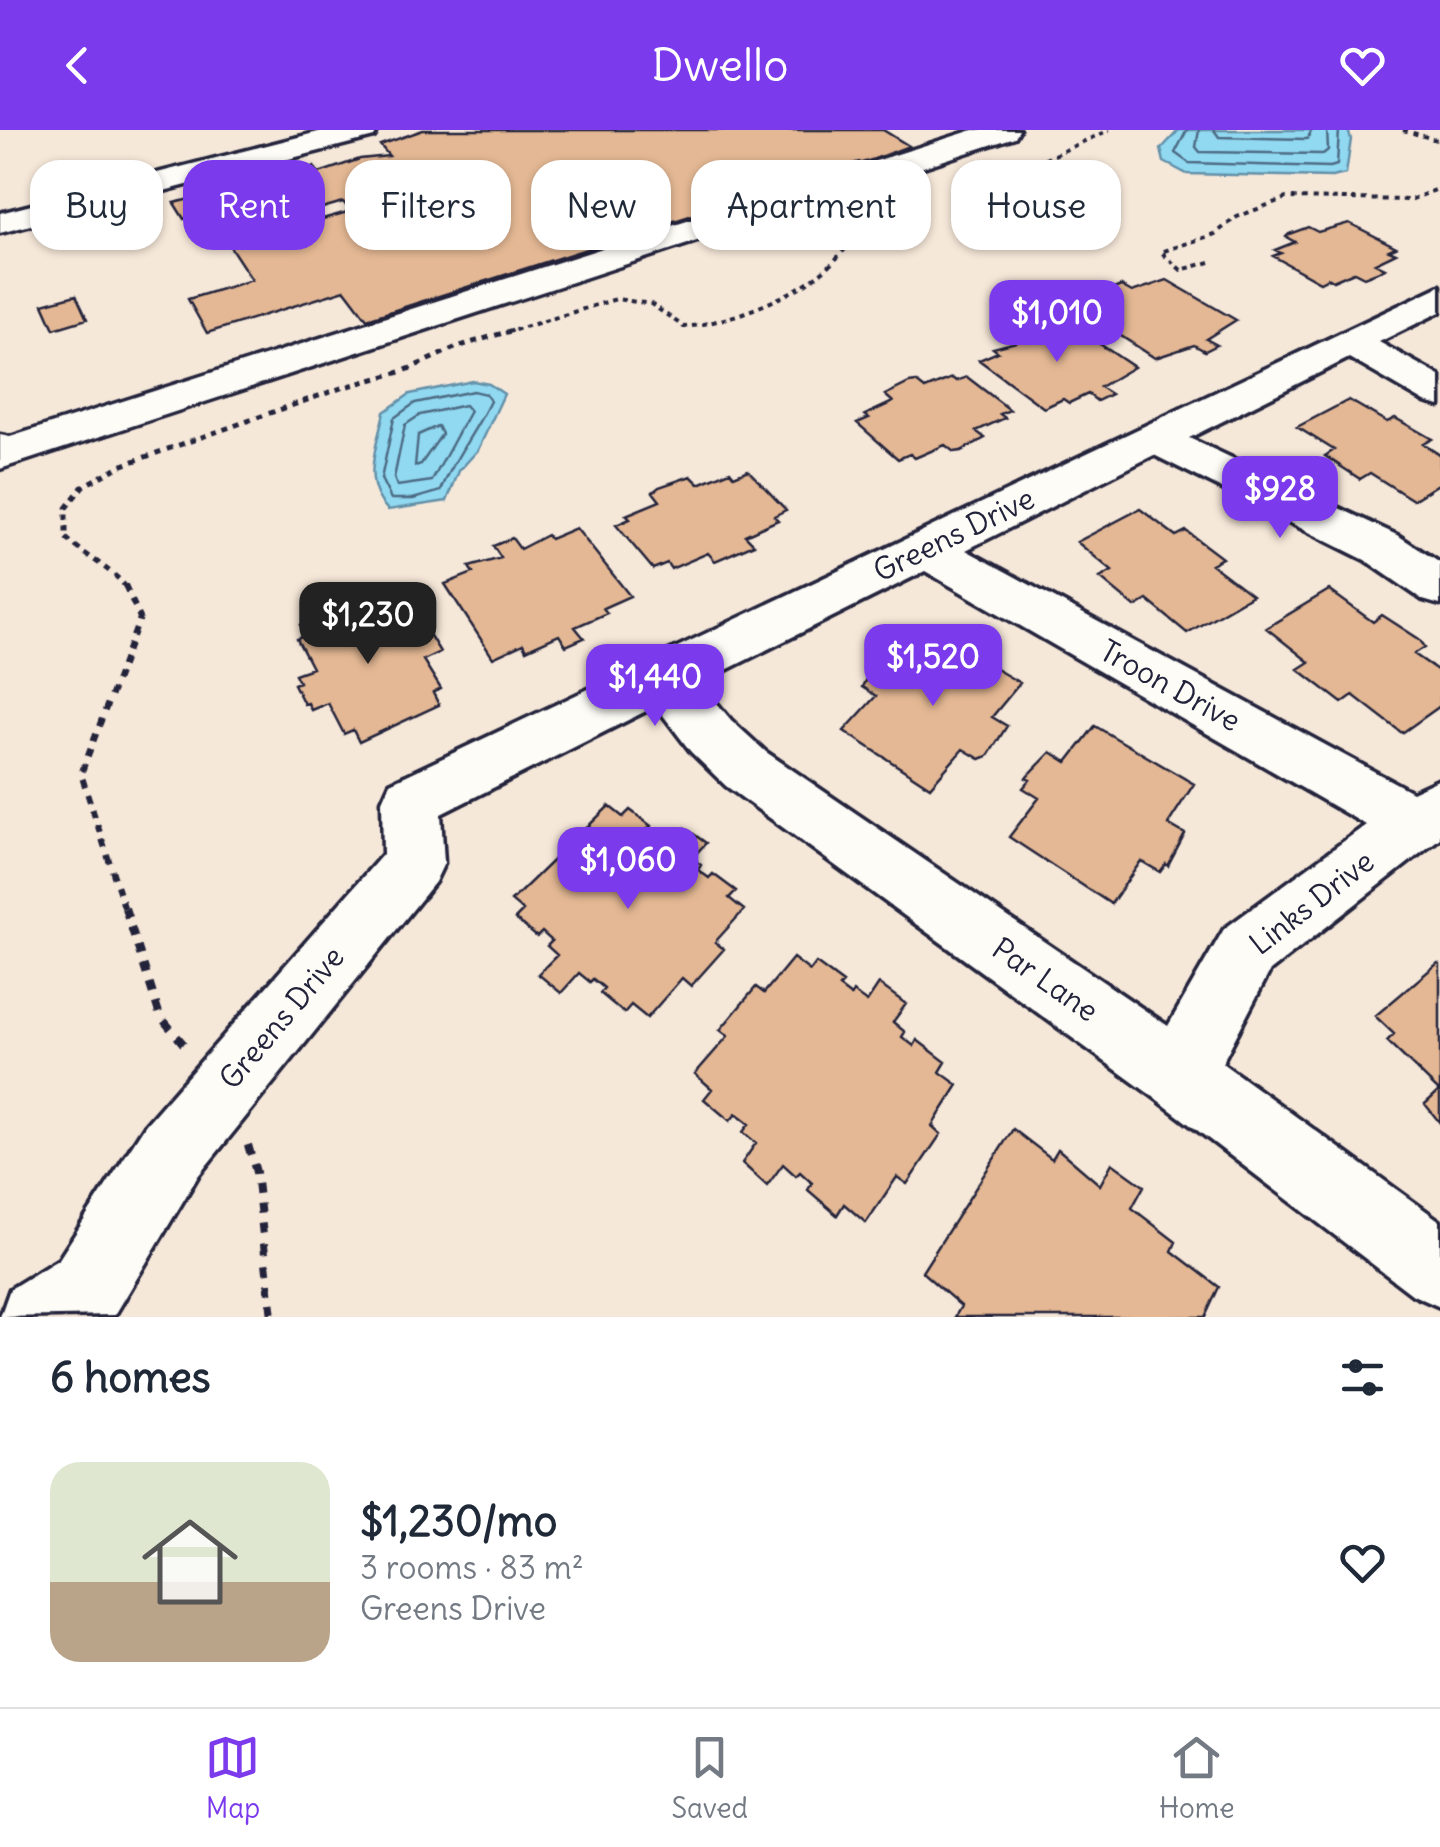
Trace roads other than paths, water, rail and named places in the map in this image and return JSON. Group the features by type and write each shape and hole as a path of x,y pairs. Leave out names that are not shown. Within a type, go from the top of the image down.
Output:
{"street":[{"path":"0,223 326,134 363,130"},
{"path":"0,449 2,456 1004,130"},
{"name":"Greens Drive","path":"38,1317 87,1287 172,1150 414,863 411,801 1440,298"},
{"path":"1350,342 1440,393"},
{"path":"1154,438 1382,548 1440,587"},
{"name":"Troon Drive","path":"925,549 1428,813"},
{"name":"Par Lane","path":"664,677 711,736 746,769 1179,1074 1440,1268"},
{"name":"Links Drive","path":"1179,1074 1247,950 1428,813"}],"water":[{"path":"1179,130 1348,130 1351,139 1346,174 1187,174 1164,162 1161,149"},
{"path":"473,381 489,384 504,394 478,450 459,471 447,501 388,510 375,488 373,476 384,412 410,394"}]}
